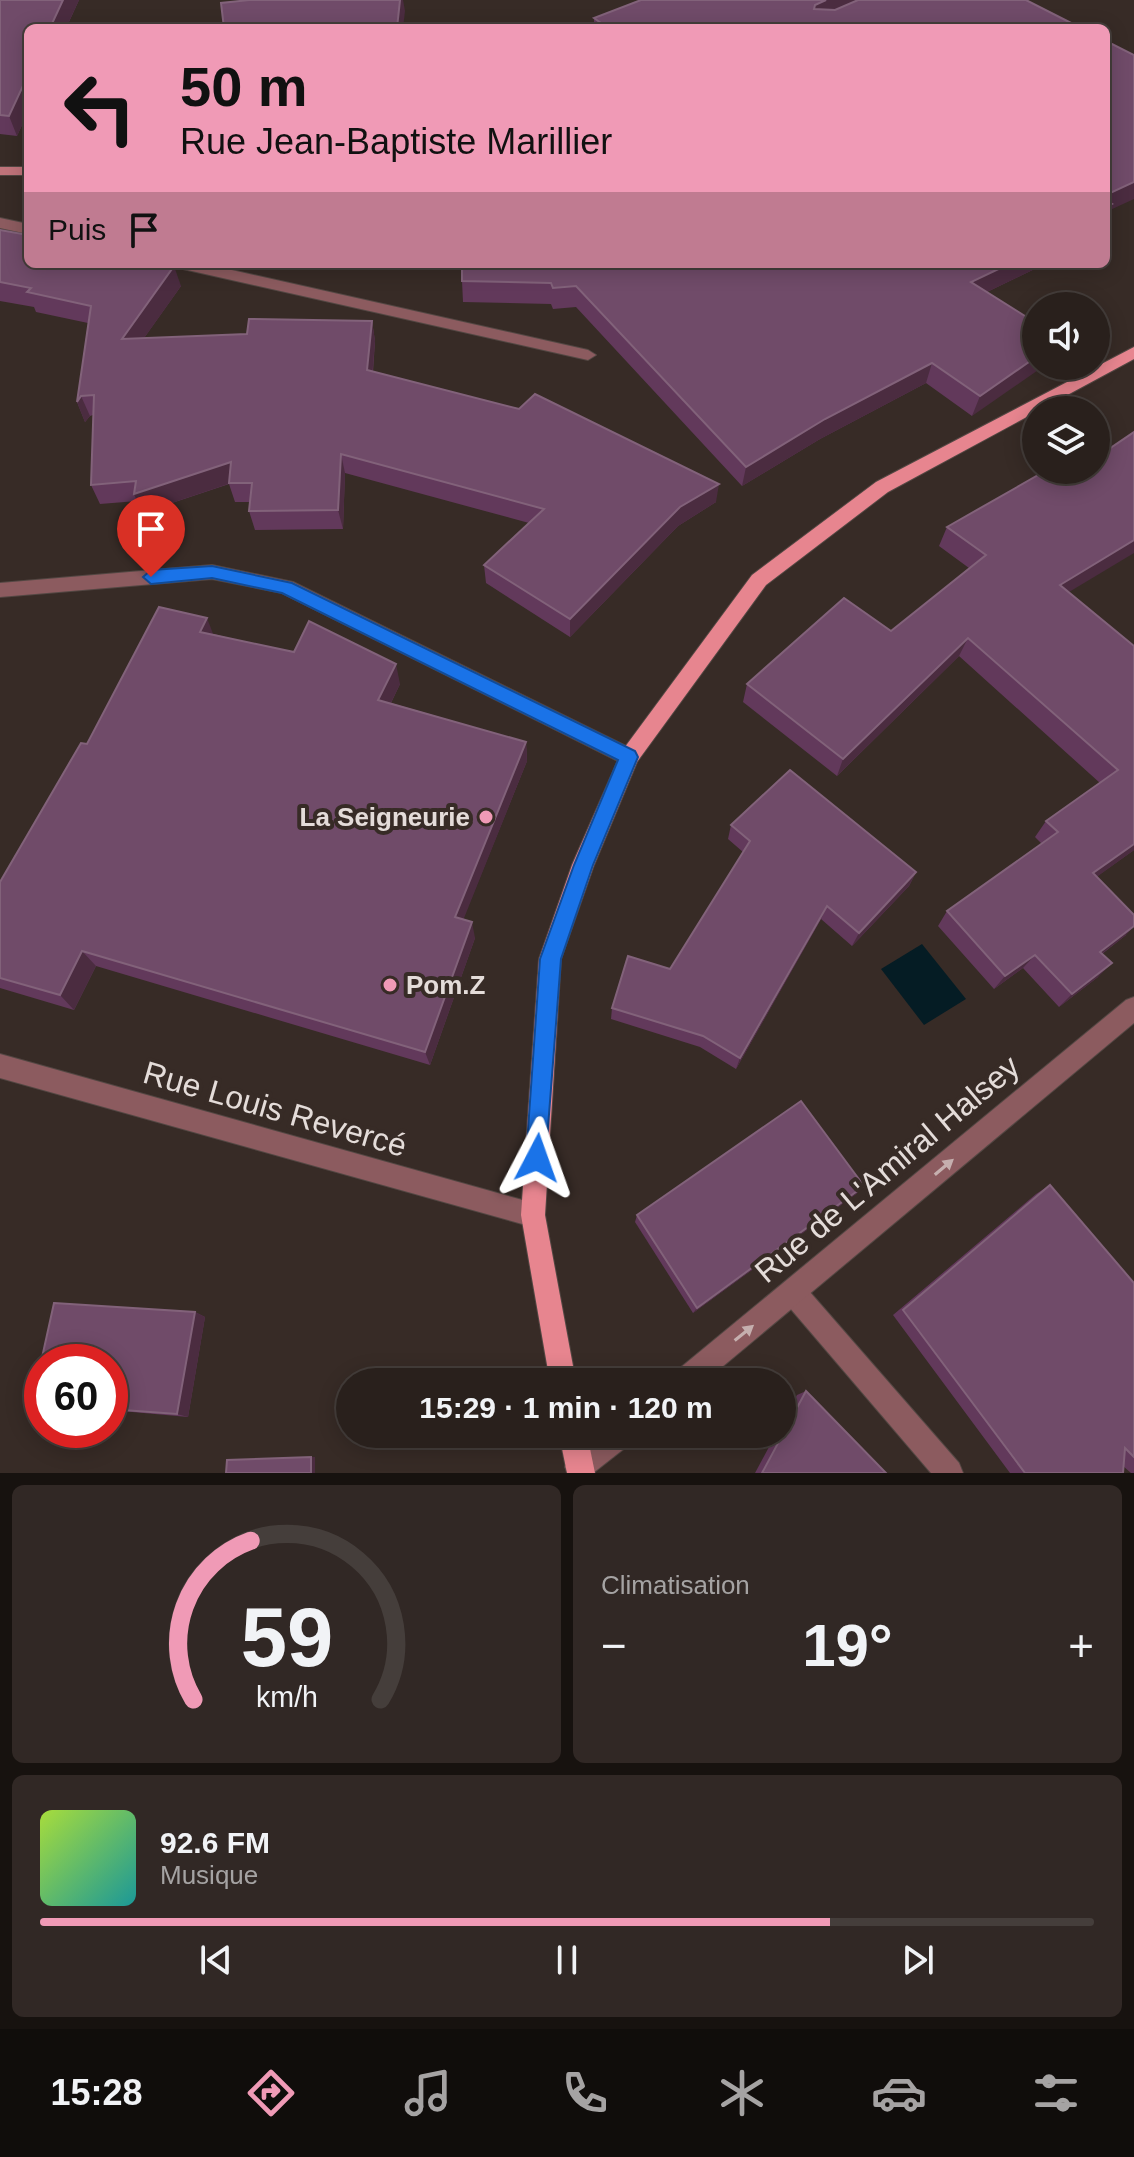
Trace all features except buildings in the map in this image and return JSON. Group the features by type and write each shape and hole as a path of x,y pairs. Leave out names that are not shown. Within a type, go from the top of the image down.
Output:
{"main road":[{"path":"560,1368 533,1215 550,959 583,865 629,757 759,580 882,487 1134,352"},
{"path":"576,1448 580,1470"}],"street":[{"path":"0,171 24,171"},
{"path":"0,223 24,228"},
{"path":"201,268 588,355"},
{"path":"0,590 212,572 286,587 629,757"},
{"name":"Rue de L'Amiral Halsey","path":"700,1368 1134,1008"},
{"name":"Rue Louis Revercé","path":"0,1066 533,1215"},
{"path":"793,1292 949,1473"},
{"path":"580,1470 604,1448"}],"water":[{"path":"922,944 966,999 924,1025 881,969"}],"place":[{"name":"La Seigneurie","path":"486,817"},
{"name":"Pom.Z","path":"390,985"}],"route":[{"path":"151,577 212,572 286,587 629,757 583,865 550,959 537,1158"}]}
